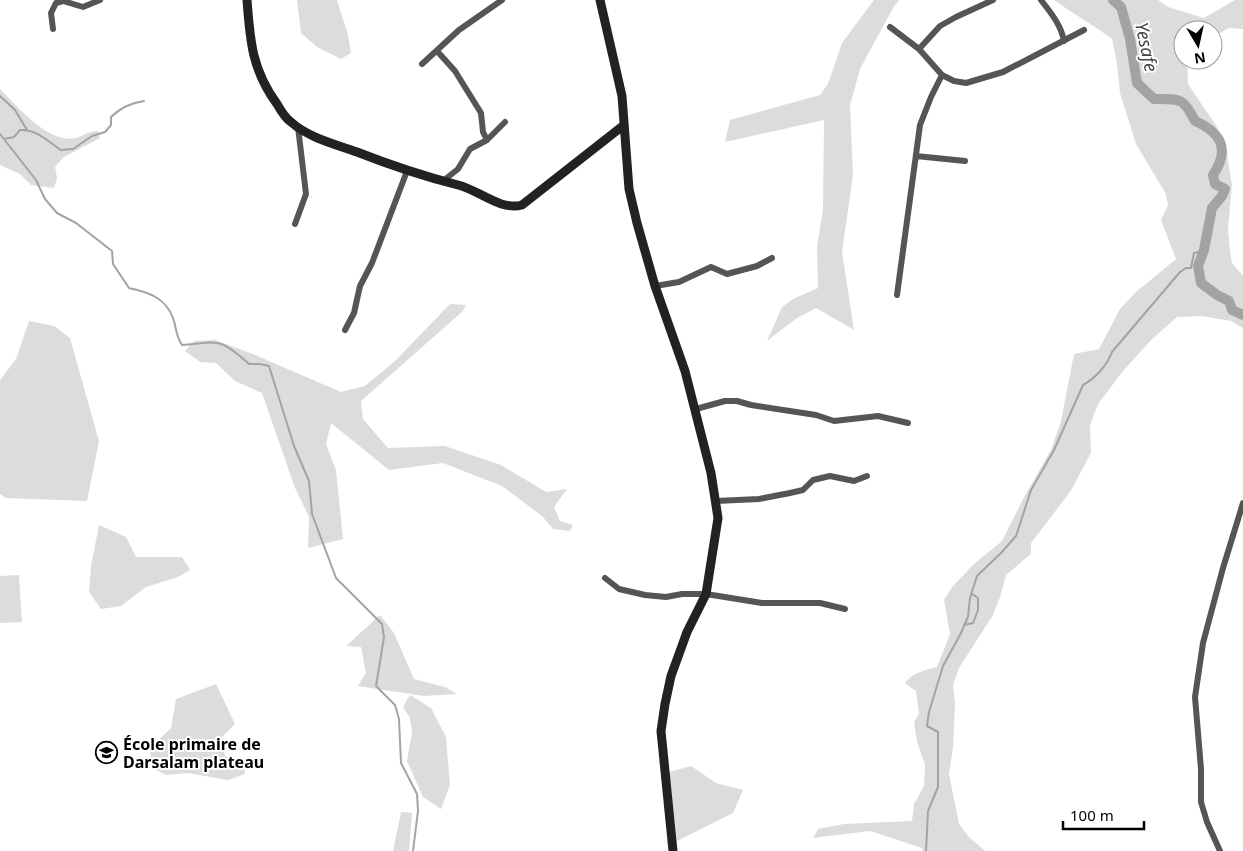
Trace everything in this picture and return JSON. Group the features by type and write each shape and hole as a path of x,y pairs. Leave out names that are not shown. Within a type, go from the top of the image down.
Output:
{"main road":[{"path":"247,0 249,34 258,70 271,96 285,116 298,127 316,137 407,171 468,188 504,205 513,207 522,205 624,125"},
{"path":"600,0 622,96 629,189 655,286 685,371 696,409 718,518 706,594 687,632 671,676 664,704 661,731 673,851"}],"street":[{"path":"53,30 51,13 56,3 63,1 83,7 100,0"},
{"path":"422,64 459,30 502,0"},
{"path":"919,49 940,26 993,0"},
{"path":"1041,0 1054,16 1064,41"},
{"path":"890,27 919,49 942,75 954,81 966,83 1003,72 1084,30"},
{"path":"437,51 455,71 481,113 483,132 487,140"},
{"path":"897,295 920,125 942,75"},
{"path":"443,181 458,168 470,149 487,140 505,122"},
{"path":"295,224 306,194 298,127"},
{"path":"916,156 966,161"},
{"path":"344,330 354,313 360,286 372,263 407,171"},
{"path":"655,286 680,282 711,267 727,274 757,266 772,258"},
{"path":"696,409 725,401 737,400 752,405 816,415 834,421 878,416 908,423"},
{"path":"716,501 759,498 790,493 803,490 813,480 830,476 854,481 867,476"},
{"path":"1220,851 1206,822 1201,802 1201,769 1195,697 1202,643 1243,504"},
{"path":"605,578 619,588 645,595 706,594 762,603 820,603 845,609"}],"shaded area":[{"path":"297,0 337,0 348,35 351,53 341,59 317,47 301,33"},
{"path":"874,0 899,0 860,69 850,105 853,175 842,252 854,330 816,308 797,318 767,341 782,307 793,299 818,288 817,247 823,209 824,120 725,142 730,120 820,95 828,84 842,43"},
{"path":"1054,0 1158,0 1168,7 1204,18 1235,0 1243,0 1243,29 1229,28 1223,31 1223,20 1173,20 1173,70 1187,70 1188,84 1225,142 1232,185 1228,229 1230,251 1232,263 1243,276 1243,328 1231,321 1202,316 1177,317 1151,340 1123,371 1098,404 1090,425 1091,453 1070,492 1031,543 1031,554 1006,575 993,615 959,668 953,685 955,704 953,747 949,774 959,824 969,837 985,851 923,851 922,848 870,831 813,838 818,829 844,824 912,821 914,804 924,786 925,765 917,742 914,722 919,714 916,691 905,683 915,674 937,667 950,634 944,600 952,587 974,564 1002,541 1051,450 1061,421 1074,354 1099,349 1120,309 1136,292 1176,259 1161,220 1168,205 1166,194 1136,144 1120,93 1112,39"},
{"path":"0,89 34,122 44,130 55,135 65,138 76,138 89,132 98,131 100,138 64,157 55,167 57,178 54,188 31,185 20,174 0,165"},
{"path":"450,304 466,305 463,311 361,401 363,419 388,448 445,446 501,465 546,492 567,489 554,507 560,521 573,525 570,531 553,529 542,516 502,486 443,463 389,470 331,423 326,444 336,470 343,539 308,548 309,517 295,488 262,393 235,381 216,363 200,362 185,351 194,341 215,340 253,354 341,392 365,386 395,361"},
{"path":"29,321 54,326 70,338 99,441 87,501 6,498 0,494 0,380 16,359"},
{"path":"99,525 126,537 136,557 182,557 190,570 178,577 146,587 121,606 101,609 89,592 91,566"},
{"path":"19,575 22,622 0,623 0,576"},
{"path":"380,615 394,633 414,679 445,687 457,694 424,696 358,686 366,673 361,647 346,646"},
{"path":"216,684 235,724 220,739 225,756 243,762 245,774 228,780 188,773 166,775 154,769 149,749 171,728 176,699"},
{"path":"410,695 431,708 446,737 450,785 441,809 423,797 407,761 412,732 410,718 403,707"},
{"path":"691,766 716,783 743,790 733,813 677,841 669,772"},
{"path":"401,812 412,813 409,851 393,851"}],"waterway":[{"name":"Yesafe","path":"1113,0 1121,7 1130,39 1137,83 1154,99 1170,99 1184,103 1195,121 1212,131 1220,143 1222,150 1221,158 1213,175 1215,184 1225,189 1212,208 1204,250 1198,266 1201,283 1229,301 1232,310 1243,315"},
{"path":"0,96 15,110 27,130"},
{"path":"4,139 14,137 20,130 26,130 42,136 61,150 73,149 92,136 105,132 111,125 111,117 123,108 144,101"},
{"path":"0,134 36,180 45,199 57,213 76,223 112,251 113,264 129,288 156,297 166,305 173,318 177,335 182,345 218,343 231,349 249,364 269,366 294,446 309,481 312,514 336,578 382,624 384,637 376,686 395,705 399,719 401,763 417,794 418,811 413,851"},
{"path":"926,851 928,811 938,787 938,732 927,726 929,712 943,666 968,617 970,598 977,576 1016,536 1031,490 1054,450 1083,385 1100,371 1112,352 1180,272 1186,268 1191,268 1194,253 1203,251"},
{"path":"964,625 973,623 978,610 978,598 972,594"}],"place":[{"name":"École primaire de Darsalam plateau","path":"107,753"}]}
